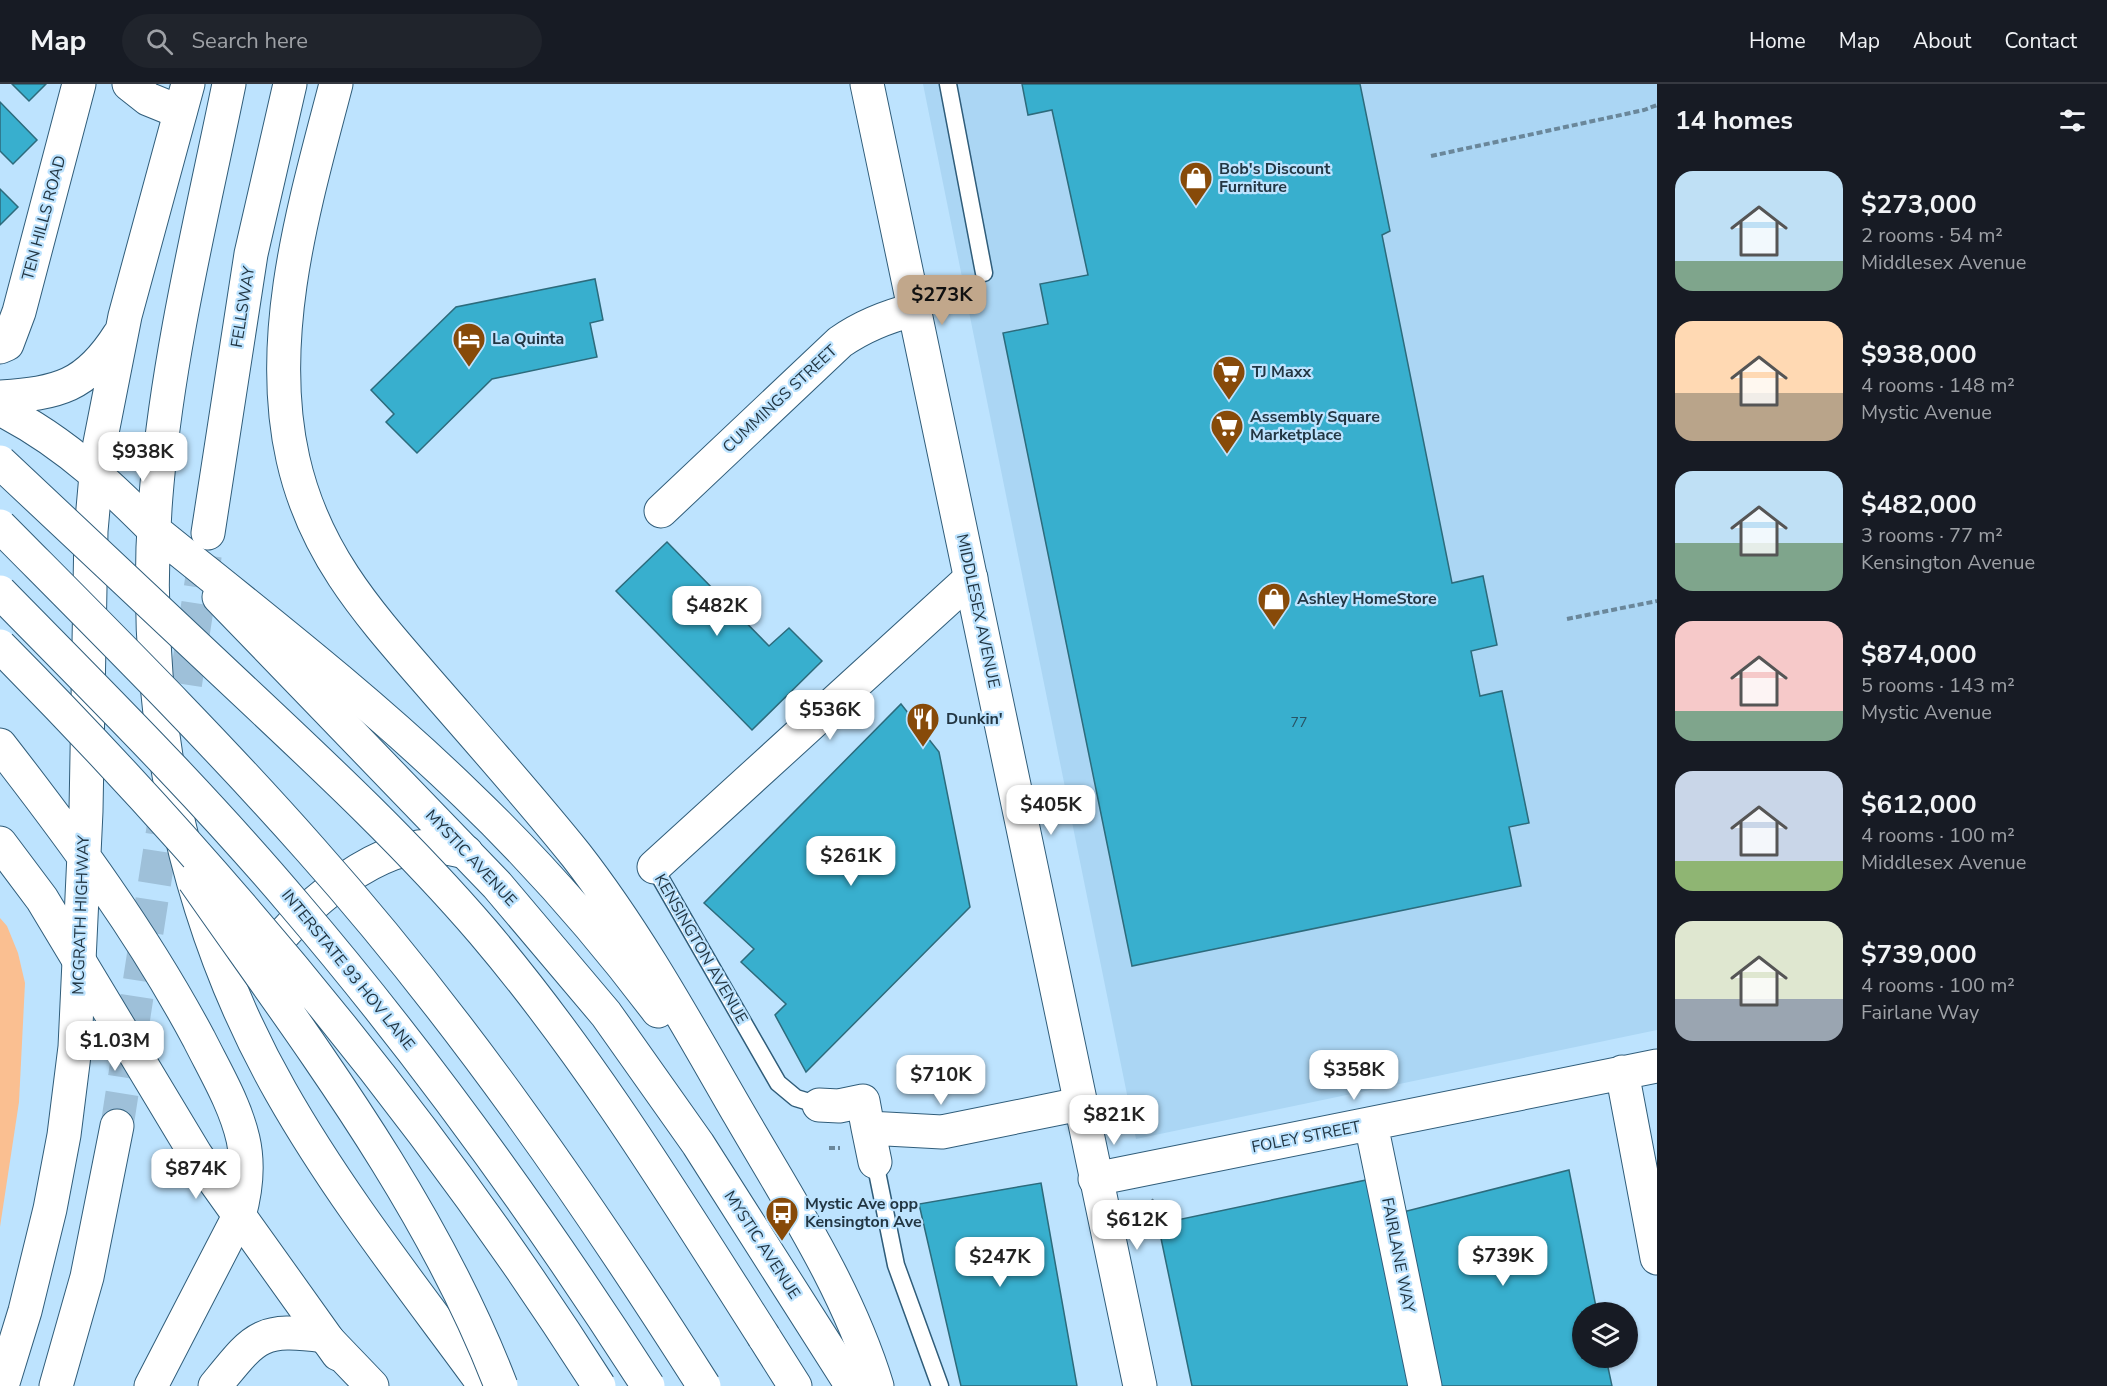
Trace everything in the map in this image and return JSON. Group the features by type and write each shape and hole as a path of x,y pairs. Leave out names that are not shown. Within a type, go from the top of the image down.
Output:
{"main road":[{"name":"TEN HILLS ROAD","path":"0,347 7,344 19,312 79,84"},
{"path":"96,472 122,331 184,98 148,99 129,84"},
{"path":"229,84 166,407 154,530 155,657 161,730 173,803 193,881 220,958 248,1026 280,1090 322,1158 485,1386"},
{"name":"FELLSWAY","path":"208,533 251,254 290,84"},
{"path":"336,84 297,253 285,345 284,384 291,450 303,495 316,529 353,594 541,812 612,905 679,1011 822,1256 859,1333 877,1386"},
{"name":"MIDDLESEX AVENUE","path":"867,84 1140,1386"},
{"name":"CUMMINGS STREET","path":"661,511 840,342 860,328 885,317 913,310"},
{"path":"0,397 39,394 66,387 93,366 122,331"},
{"name":"MYSTIC AVENUE","path":"0,409 44,433 96,472 466,852 554,950 654,1078 852,1386"},
{"path":"0,462 290,735 440,883 477,924 535,996 607,1094 795,1386"},
{"name":"MCGRATH HIGHWAY","path":"2,1386 33,1280 59,1161 76,1035 84,853 91,539 96,472"},
{"path":"0,526 230,761 312,850 379,930 499,1085 573,1187 634,1275 704,1386"},
{"path":"154,530 377,714 502,830 591,928 647,996 762,1153"},
{"name":"KENSINGTON AVENUE","path":"654,867 971,578"},
{"name":"INTERSTATE 93 HOV LANE","path":"0,592 224,823 363,986 428,1068 552,1239 648,1386"},
{"path":"0,646 122,775 265,933 398,1096 494,1228 599,1386"},
{"path":"0,745 84,853 153,957 235,1113 243,1139 246,1166 245,1192 239,1216 151,1386"},
{"path":"122,775 392,1169 447,1264 501,1386"},
{"path":"0,843 42,899 196,1155 362,1386"},
{"path":"248,1026 248,999 254,973 276,941 315,901 358,872 396,854 430,846 466,852"},
{"name":"FOLEY STREET","path":"1095,1179 1657,1065"},
{"path":"1622,1072 1657,1258"},
{"name":"KENSINGTON AVENUE","path":"819,1105 839,1106 863,1101 868,1128"},
{"path":"875,1162 868,1128 942,1132 1080,1104"},
{"name":"FAIRLANE WAY","path":"1371,1124 1425,1386"},
{"path":"56,1386 87,1277 117,1126"},
{"path":"215,1386 234,1362 259,1339 287,1331 324,1336 372,1386"}],"lane":[{"path":"948,84 984,273"},
{"name":"KENSINGTON AVENUE","path":"654,867 778,1083 796,1098 819,1105"},
{"path":"875,1162 896,1265 940,1386"}],"path":[{"path":"1431,156 1644,110 1657,105"},
{"path":"1567,619 1657,601"}],"shaded area":[{"path":"923,84 1657,84 1657,1030 1136,1139"},
{"path":"0,918 7,926 18,953 25,983 19,1102 0,1227"}],"building":[{"path":"12,84 46,84 29,101"},
{"name":"Assembly Square Marketplace","path":"1022,84 1360,84 1390,231 1382,235 1452,583 1483,576 1497,645 1471,651 1480,696 1502,691 1529,823 1509,827 1521,886 1132,966 1003,333 1048,324 1040,284 1088,275 1052,110 1028,115"},
{"path":"0,102 37,140 13,164 0,151"},
{"path":"0,189 18,207 0,225"},
{"name":"La Quinta","path":"595,279 603,320 590,323 597,357 492,379 417,453 386,422 394,414 371,390 456,307"},
{"path":"667,542 769,646 789,628 822,661 752,730 616,591"},
{"path":"901,704 939,752 970,907 806,1072 775,1015 786,1004 741,962 754,949 704,903"},
{"path":"1569,1170 1595,1302 1572,1302 1572,1368 1608,1368 1612,1386 1433,1386 1395,1214"},
{"path":"1371,1179 1415,1386 1192,1386 1158,1224"},
{"path":"1041,1183 1077,1386 961,1386 919,1204"}],"tunnel":[{"path":"178,733 207,544"},
{"path":"117,1126 168,796"}],"place":[{"name":"Bob's Discount Furniture","path":"1196,207"},
{"name":"La Quinta","path":"469,368"},
{"name":"TJ Maxx","path":"1229,401"},
{"name":"Assembly Square Marketplace","path":"1227,455"},
{"name":"Ashley HomeStore","path":"1274,628"},
{"name":"Dunkin'","path":"923,748"},
{"name":"Mystic Ave opp Kensington Ave","path":"782,1242"}]}
